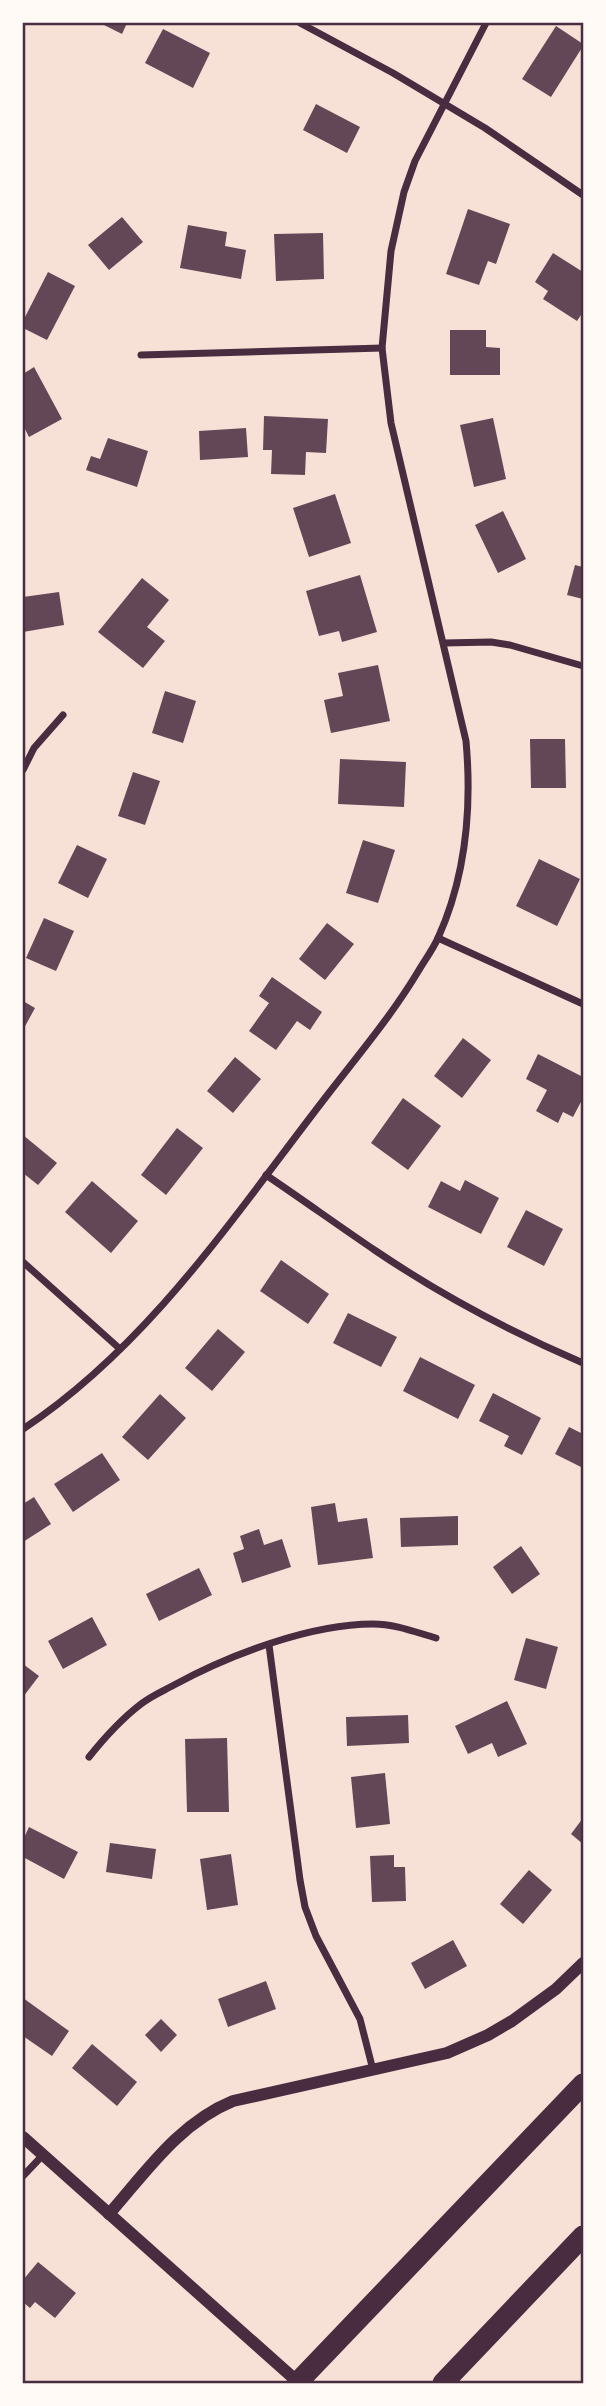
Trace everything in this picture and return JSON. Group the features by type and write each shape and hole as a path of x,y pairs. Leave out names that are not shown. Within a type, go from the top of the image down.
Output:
{"highway":[{"path":"298,2383 583,2084"},
{"path":"443,2383 583,2236"}],"street":[{"path":"300,23 485,128 583,195"},
{"path":"23,1429 68,1396 120,1349 169,1299 402,999 438,938 462,864 469,809 466,741 391,424 382,348 391,251 404,192 415,160 486,23"},
{"path":"141,355 382,348"},
{"path":"444,643 491,642 510,645 583,666"},
{"path":"23,770 34,748 64,715"},
{"path":"438,938 583,1004"},
{"path":"265,1175 376,1252 443,1293 583,1363"},
{"path":"23,1262 120,1349"},
{"path":"89,1757 112,1727 144,1702 200,1671 269,1645 345,1625 395,1626 436,1638"},
{"path":"269,1645 305,1907 316,1936 360,2019 373,2070"},
{"path":"109,2214 175,2140 192,2123 211,2110 233,2101 447,2053 512,2021 556,1989 583,1962"},
{"path":"23,2137 298,2383"},
{"path":"23,2176 43,2155"}],"building":[{"path":"100,23 127,23 122,34"},
{"path":"556,26 583,46 551,97 522,79"},
{"path":"163,29 210,53 193,88 145,63"},
{"path":"316,104 360,127 347,153 303,130"},
{"path":"468,209 510,224 496,264 488,261 479,285 446,274"},
{"path":"122,217 143,242 109,270 88,245"},
{"path":"188,225 227,232 225,246 246,250 241,279 180,268"},
{"path":"323,233 324,279 276,281 274,234"},
{"path":"553,253 583,272 583,312 577,321 543,299 548,291 535,282"},
{"path":"48,272 75,286 47,340 23,328 23,321"},
{"path":"450,330 486,330 486,347 500,348 500,375 450,375"},
{"path":"34,367 62,419 29,437 23,425 23,374"},
{"path":"264,416 328,419 326,453 306,452 305,475 271,474 272,450 263,450"},
{"path":"493,418 506,479 474,487 460,425"},
{"path":"246,428 248,457 200,460 199,431"},
{"path":"108,438 148,451 137,487 86,470 91,456 100,459"},
{"path":"335,494 351,543 309,557 293,508"},
{"path":"503,511 526,559 498,573 475,525"},
{"path":"575,565 583,567 583,599 567,595"},
{"path":"360,575 377,632 342,642 339,631 319,636 306,591"},
{"path":"142,578 169,600 147,627 165,641 143,668 98,632"},
{"path":"59,592 64,625 23,632 23,597"},
{"path":"378,665 390,721 331,733 324,700 343,696 338,673"},
{"path":"165,691 196,701 183,743 152,733"},
{"path":"530,739 565,739 566,788 531,788"},
{"path":"340,759 406,762 404,807 338,804"},
{"path":"133,772 160,781 145,825 118,816"},
{"path":"363,840 395,850 378,903 346,893"},
{"path":"77,845 107,859 88,898 58,883"},
{"path":"539,859 580,879 557,926 516,906"},
{"path":"44,918 74,931 56,971 26,958"},
{"path":"327,923 354,944 325,980 299,959"},
{"path":"272,977 322,1012 310,1030 297,1021 276,1050 249,1031 269,1003 259,996"},
{"path":"23,1001 35,1008 23,1030"},
{"path":"463,1038 491,1060 462,1098 434,1076"},
{"path":"538,1054 583,1077 583,1098 573,1117 563,1112 558,1123 536,1111 547,1090 526,1079"},
{"path":"235,1057 261,1079 233,1113 207,1091"},
{"path":"403,1098 441,1126 408,1170 371,1143"},
{"path":"177,1128 203,1148 166,1195 141,1175"},
{"path":"23,1135 57,1163 38,1185 23,1173"},
{"path":"465,1180 499,1198 481,1234 428,1207 441,1181 460,1191"},
{"path":"92,1181 138,1221 111,1253 65,1212"},
{"path":"526,1210 563,1229 544,1266 507,1247"},
{"path":"281,1260 329,1294 308,1324 260,1291"},
{"path":"348,1313 397,1337 381,1367 333,1343"},
{"path":"218,1329 245,1352 212,1391 185,1368"},
{"path":"420,1357 475,1385 458,1419 403,1391"},
{"path":"493,1393 541,1418 522,1455 504,1446 509,1436 479,1421"},
{"path":"160,1394 186,1418 148,1460 122,1437"},
{"path":"569,1427 583,1434 583,1468 555,1454"},
{"path":"102,1453 120,1480 73,1512 54,1484"},
{"path":"34,1497 51,1524 23,1542 23,1504"},
{"path":"335,1503 338,1522 367,1518 373,1558 318,1565 311,1507"},
{"path":"458,1516 458,1545 401,1547 400,1518"},
{"path":"259,1529 264,1545 282,1539 291,1567 242,1583 233,1553 244,1549 240,1536"},
{"path":"521,1546 540,1574 512,1594 493,1567"},
{"path":"199,1568 212,1595 159,1621 146,1594"},
{"path":"92,1617 107,1645 63,1669 48,1641"},
{"path":"526,1638 558,1647 546,1689 514,1680"},
{"path":"23,1664 39,1676 23,1697"},
{"path":"507,1701 527,1744 498,1757 492,1743 468,1754 455,1726"},
{"path":"408,1715 409,1743 347,1746 346,1717"},
{"path":"227,1738 229,1812 187,1812 185,1739"},
{"path":"385,1773 390,1824 356,1828 351,1777"},
{"path":"583,1818 583,1844 571,1834"},
{"path":"29,1827 78,1852 64,1879 23,1857 23,1840"},
{"path":"110,1843 156,1849 152,1879 106,1872"},
{"path":"231,1854 238,1905 207,1910 200,1859"},
{"path":"394,1855 394,1867 405,1867 406,1901 372,1902 370,1856"},
{"path":"529,1870 552,1890 523,1924 500,1904"},
{"path":"453,1940 467,1966 425,1989 411,1963"},
{"path":"266,1981 276,2009 228,2027 218,1999"},
{"path":"23,1998 69,2031 52,2056 23,2036"},
{"path":"161,2019 177,2035 161,2052 145,2035"},
{"path":"92,2044 137,2082 117,2106 72,2068"},
{"path":"38,2262 76,2293 55,2318 35,2302 30,2308 23,2302 23,2280"}]}
